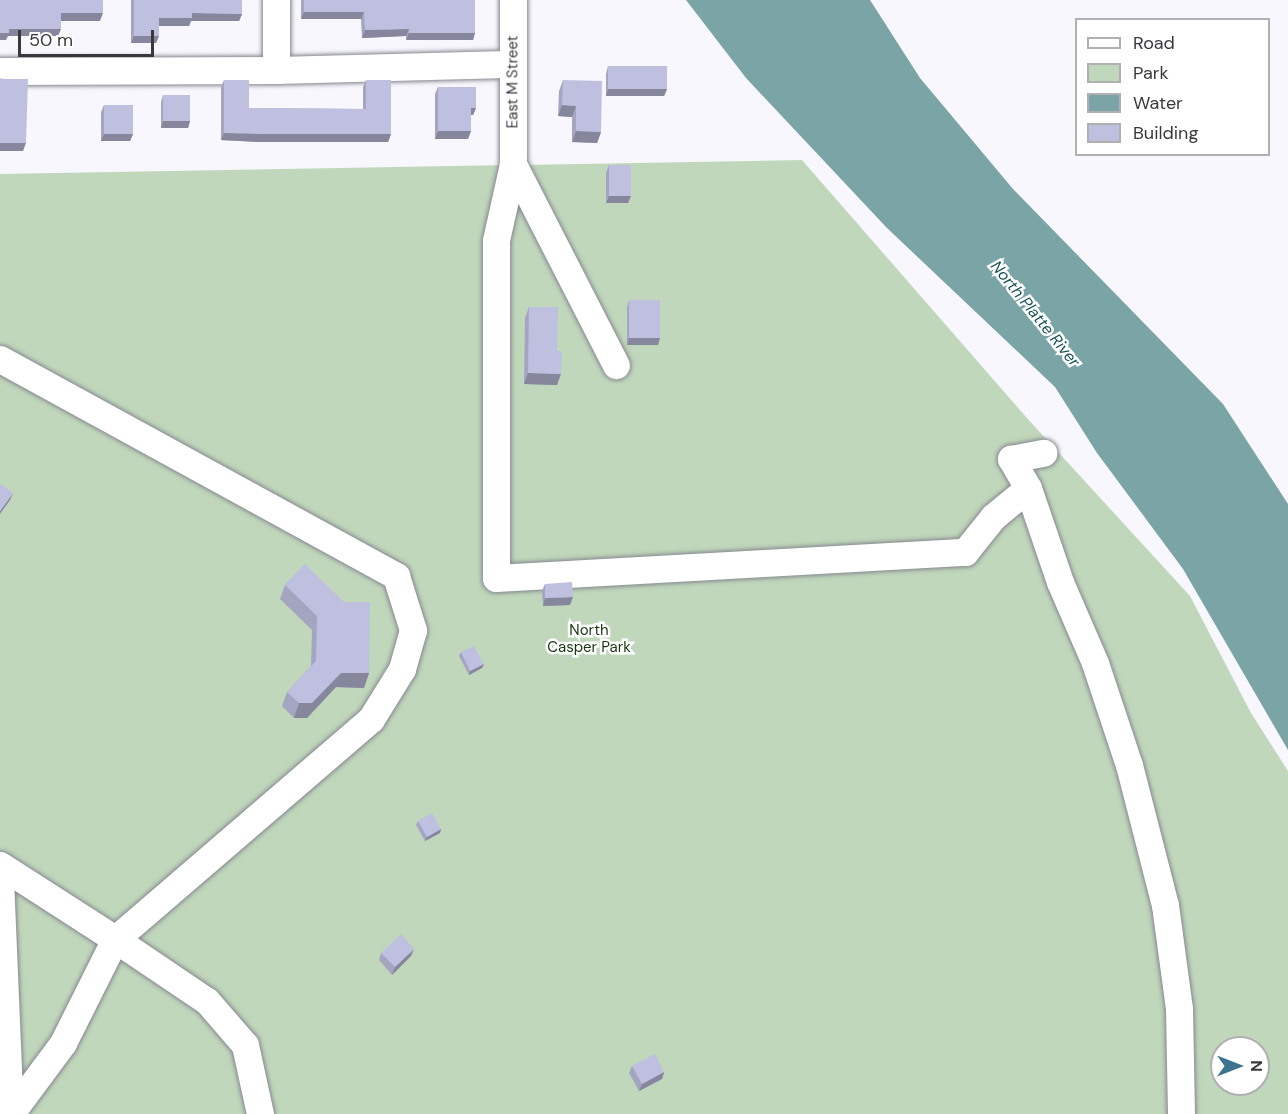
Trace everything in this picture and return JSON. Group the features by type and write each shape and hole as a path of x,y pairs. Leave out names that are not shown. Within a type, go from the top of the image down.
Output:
{"street":[{"path":"276,0 276,70"},
{"name":"East M Street","path":"513,0 513,164"},
{"path":"0,71 276,70 512,64"},
{"path":"513,164 616,365"},
{"path":"513,164 496,240 496,578 965,552 993,517 1028,488"},
{"path":"0,359 396,576 413,630 402,669 371,718 115,939 63,1043 10,1114"},
{"path":"1042,453 1011,459 1028,488 1060,582 1095,663 1129,765 1165,905 1179,1009 1180,1114"},
{"path":"0,865 207,1001 245,1045 260,1114"},
{"path":"0,878 10,1114"}],"green space":[{"name":"North Casper Park","path":"802,160 1026,417 1190,596 1251,713 1288,771 1288,1114 0,1114 0,174"}],"water":[{"name":"North Platte River","path":"686,0 870,0 920,78 1013,189 1223,404 1288,504 1288,750 1183,569 1097,453 1055,387 887,228 746,78"}],"building":[{"path":"0,0 103,0 103,13 61,13 61,29 9,29 9,33 0,33"},
{"path":"134,0 242,0 242,14 192,13 192,18 159,18 159,36 134,36"},
{"path":"304,0 475,0 475,33 409,33 409,29 365,30 364,12 304,12"},
{"path":"608,66 667,66 667,89 608,89"},
{"path":"0,78 28,79 26,143 0,143"},
{"path":"224,80 249,80 249,108 366,109 366,80 391,80 391,134 224,133"},
{"path":"563,80 602,81 601,132 576,131 576,106 562,105"},
{"path":"438,87 476,87 476,108 471,108 471,131 438,131"},
{"path":"163,95 190,95 190,121 163,121"},
{"path":"104,105 133,105 133,134 104,134"},
{"path":"609,165 631,165 631,196 609,196"},
{"path":"629,300 660,300 660,338 629,338"},
{"path":"529,307 558,307 557,351 562,351 561,374 528,373"},
{"path":"0,484 13,493 0,511"},
{"path":"305,564 344,602 370,602 369,673 341,673 312,703 299,703 287,692 316,661 317,616 285,585"},
{"path":"572,582 573,597 545,598 545,584"},
{"path":"474,646 484,664 470,671 461,652"},
{"path":"432,813 441,829 427,837 418,821"},
{"path":"401,934 414,949 395,967 381,953"},
{"path":"655,1054 664,1072 642,1084 632,1066"}]}
